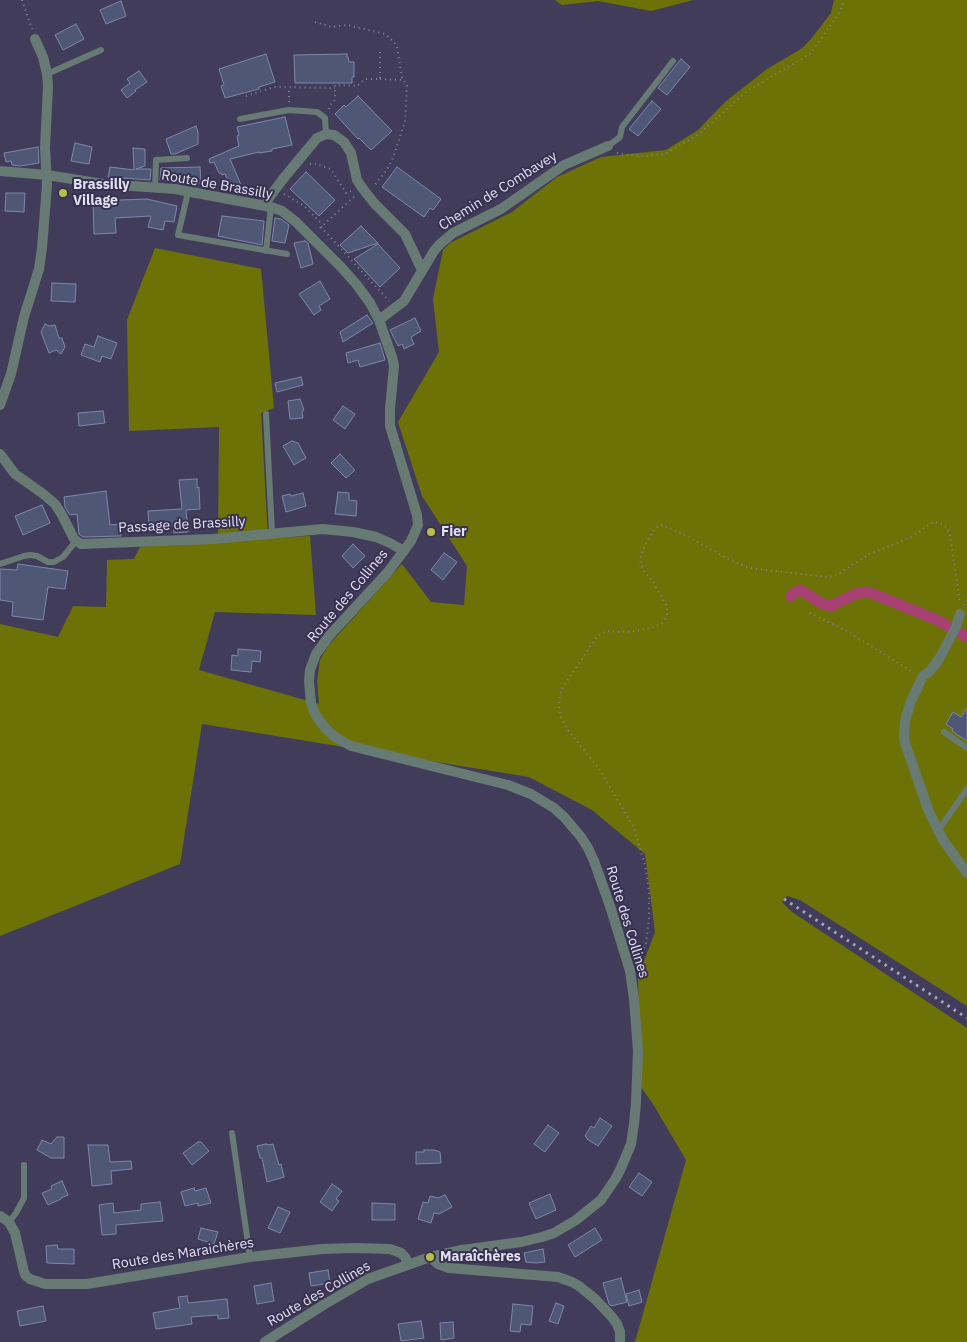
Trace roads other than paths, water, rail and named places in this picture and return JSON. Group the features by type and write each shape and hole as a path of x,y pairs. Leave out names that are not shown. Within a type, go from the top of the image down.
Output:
{"street":[{"path":"0,405 11,374 24,316 39,269 42,248 47,175 45,148 48,86 43,57 35,39"},
{"path":"269,206 268,199 317,138 326,134 334,135 344,142 351,152 360,191 405,234 422,270"},
{"name":"Chemin de Combavey","path":"379,320 404,302 422,270 440,244 454,233 501,209 570,162 608,146"},
{"name":"Route de Brassilly","path":"0,171 188,192 269,206 289,216 357,285 379,320 392,356 394,366 390,426 408,481 418,521 414,535 404,551"},
{"path":"0,454 15,474 55,504 76,541"},
{"name":"Passage de Brassilly","path":"76,541 84,544 212,539 323,529 353,532 383,540 404,551"},
{"name":"Route des Collines","path":"265,1342 368,1279 430,1257 462,1250 520,1242 554,1233 576,1220 594,1206 607,1191 616,1178 631,1144 636,1110 638,1051 630,971 594,861 581,837 554,808 531,794 508,785 358,749 335,737 326,729 314,712 311,703 309,681 310,670 316,654 329,636 388,572 404,551"},
{"path":"960,614 955,629 939,659 922,678 907,711 904,721 904,736 928,812 938,831 967,873"},
{"path":"0,1216 9,1222"},
{"name":"Route des Maraichères","path":"9,1222 15,1233 26,1276 45,1284 87,1284 250,1257 322,1249 383,1248 401,1253 408,1264"},
{"path":"430,1257 438,1264 449,1268 558,1277 572,1282 595,1299 618,1324 620,1342"}],"lane":[{"path":"47,74 101,50"},
{"path":"608,146 620,137 622,127 673,61"},
{"path":"240,119 289,110 317,112 324,118 326,134"},
{"path":"155,188 156,160 187,158"},
{"path":"188,192 178,235 287,254"},
{"path":"266,250 269,206"},
{"path":"266,414 272,533"},
{"path":"0,564 30,555 37,556 48,562 54,562 63,556 76,541"},
{"path":"944,732 967,748"},
{"path":"938,831 967,790"},
{"path":"232,1133 250,1257"},
{"path":"9,1222 20,1208 24,1198 24,1165"}],"waterway":[{"path":"791,596 800,590 823,604 831,606 855,594 871,593 937,620 967,637"}],"railway":[{"path":"784,899 967,1018"}],"place":[{"name":"Brassilly Village","path":"63,193"},
{"name":"Fier","path":"431,532"},
{"name":"Maraîchères","path":"430,1257"}]}
